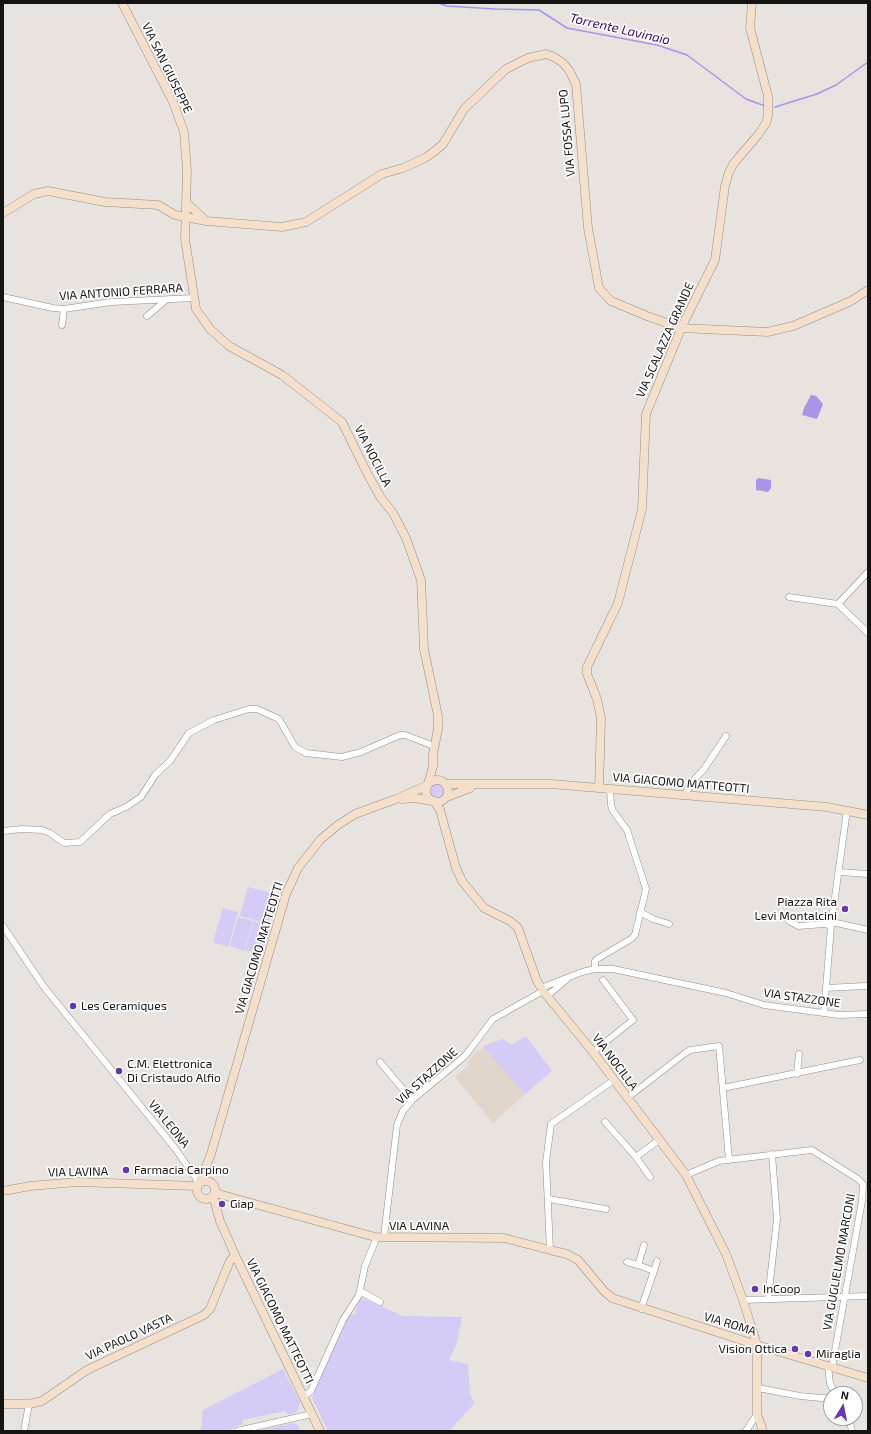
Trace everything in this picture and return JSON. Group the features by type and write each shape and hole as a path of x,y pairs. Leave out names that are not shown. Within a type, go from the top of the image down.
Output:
{"street":[{"name":"VIA SAN GIUSEPPE","path":"122,3 179,116 185,142 186,218"},
{"name":"VIA SCALAZZA GRANDE","path":"599,788 601,718 597,699 587,674 587,667 618,603 642,509 646,414 681,328 715,260 729,172 734,163 758,135 766,123 768,116 768,96 750,28 752,3"},
{"name":"VIA FOSSA LUPO","path":"3,213 34,194 48,191 105,202 158,205 175,215 186,218 268,227 282,227 306,222 382,174 403,168 425,158 435,151 443,144 464,109 506,69 528,58 546,54 563,63 569,70 576,84 588,228 599,288 611,301 653,319 681,328 751,332 775,330 793,326 851,301 868,290"},
{"path":"186,203 197,214 206,220"},
{"name":"VIA NOCILLA","path":"186,218 185,239 194,298 196,309 202,319 210,329 229,346 282,375 342,422 368,475 402,528 421,580 424,649 438,716 438,729 434,746 433,766 428,784"},
{"name":"VIA ANTONIO FERRARA","path":"3,297 64,309 111,302 194,298"},
{"path":"147,316 166,300"},
{"path":"62,325 64,309"},
{"path":"838,604 868,572"},
{"path":"789,597 838,604 868,633"},
{"path":"3,831 42,830 50,833 64,843 80,842 110,814 126,807 141,797 155,775 170,761 190,733 214,720 249,709 257,709 279,719 295,747 306,753 342,757 361,752 400,735 405,735 434,746"},
{"path":"684,796 692,782 704,769 726,736"},
{"path":"428,784 426,792 440,810 448,788 433,766"},
{"path":"396,799 428,784 433,780 444,782 491,784"},
{"path":"396,799 415,798 433,801 445,798 462,790 491,784"},
{"name":"VIA GIACOMO MATTEOTTI","path":"491,784 551,784 847,810 868,815"},
{"path":"595,969 595,961 597,959 633,937 646,885 638,867 628,830 613,812 610,805 610,789"},
{"name":"VIA GIACOMO MATTEOTTI","path":"211,1154 286,894 298,868 320,839 338,824 355,814 396,799"},
{"name":"VIA NOCILLA","path":"440,810 456,868 462,881 484,908 510,921 518,928 544,992 593,1052 686,1175 726,1254 743,1300 757,1345 757,1414"},
{"path":"824,1013 832,924 847,810"},
{"path":"839,872 868,874"},
{"path":"640,912 653,920 669,924"},
{"path":"789,921 798,926 832,924 868,930"},
{"name":"VIA LEONA","path":"3,926 44,987 174,1147 196,1178 198,1184"},
{"name":"VIA STAZZONE","path":"303,1397 311,1391 343,1320 354,1304 360,1291 365,1266 381,1237 397,1125 403,1111 412,1100 465,1056 493,1018 544,992 569,977 595,969 613,969 726,993 764,1005 839,1015 868,1014"},
{"path":"544,992 569,977"},
{"path":"593,1052 633,1020 603,980"},
{"path":"826,988 865,986"},
{"path":"627,1098 690,1050 719,1046 729,1160"},
{"path":"797,1074 799,1054"},
{"path":"723,1088 860,1060"},
{"path":"380,1062 412,1100"},
{"path":"550,1250 549,1200 546,1162 551,1124 614,1080"},
{"path":"606,1122 636,1157 650,1177"},
{"path":"636,1157 659,1140"},
{"name":"VIA GUGLIELMO MARCONI","path":"772,1154 812,1150 858,1179 863,1184 862,1201 845,1296 830,1366 831,1386"},
{"path":"211,1154 209,1170 220,1221"},
{"path":"211,1154 198,1184 200,1197 220,1221"},
{"path":"686,1175 710,1164 772,1154 777,1219 768,1299"},
{"path":"198,1184 206,1180 213,1184"},
{"name":"VIA LAVINA","path":"3,1191 30,1186 77,1182 178,1186 198,1184"},
{"path":"178,1186 200,1197 208,1199 214,1194"},
{"name":"VIA LAVINA","path":"214,1194 257,1203 333,1227 381,1237 504,1238 550,1250 578,1260 609,1297"},
{"path":"549,1200 606,1209"},
{"name":"VIA GIACOMO MATTEOTTI","path":"220,1221 320,1431"},
{"path":"638,1265 644,1245"},
{"name":"VIA PAOLO VASTA","path":"3,1404 29,1404 42,1401 87,1370 207,1313 230,1261 235,1255"},
{"path":"641,1309 657,1261"},
{"path":"627,1262 654,1271"},
{"path":"360,1291 380,1302"},
{"path":"743,1300 868,1296"},
{"name":"VIA ROMA","path":"609,1297 641,1309 868,1378"},
{"path":"758,1388 800,1396 823,1398"},
{"path":"24,1431 29,1404"},
{"path":"237,1431 312,1414"},
{"path":"746,1431 757,1414"},
{"path":"757,1414 763,1431"}],"shaded area":[{"path":"811,395 816,396 823,404 817,419 802,415"},
{"path":"758,478 771,480 771,488 768,492 756,490 756,480"},
{"path":"434,783 440,783 444,787 444,793 440,797 434,797 430,793 430,787"},
{"path":"248,887 278,895 269,924 240,916"},
{"path":"223,908 238,912 228,947 213,942"},
{"path":"238,917 253,921 244,951 230,946"},
{"path":"254,921 269,926 261,954 245,950"},
{"path":"526,1036 552,1071 525,1094 483,1046 503,1039 511,1045"},
{"path":"484,1047 525,1094 493,1123 455,1077 469,1065 467,1062 470,1058 478,1050 480,1051"},
{"path":"362,1298 403,1316 462,1317 457,1342 449,1360 468,1364 470,1395 475,1403 449,1431 328,1431 312,1398 325,1362 347,1315 355,1314 357,1305"},
{"path":"283,1369 300,1402 298,1410 295,1413 288,1415 285,1411 242,1420 243,1424 234,1427 229,1431 201,1431 203,1410"},
{"path":"294,1423 299,1426 300,1431 256,1431"}],"waterway":[{"name":"Torrente Lavinaio","path":"438,3 447,6 539,10 567,28 657,45 687,55 746,99 765,106"},
{"path":"775,107 817,94 836,85 868,62"}],"place":[{"name":"Piazza Rita Levi Montalcini","path":"845,909"},
{"name":"Les Ceramiques","path":"73,1006"},
{"name":"C.M. Elettronica Di Cristaudo Alfio","path":"119,1071"},
{"name":"Farmacia Carpino","path":"126,1170"},
{"name":"Giap","path":"222,1204"},
{"name":"InCoop","path":"755,1289"},
{"name":"Vision Ottica","path":"795,1349"},
{"name":"Miraglia","path":"808,1354"}]}
